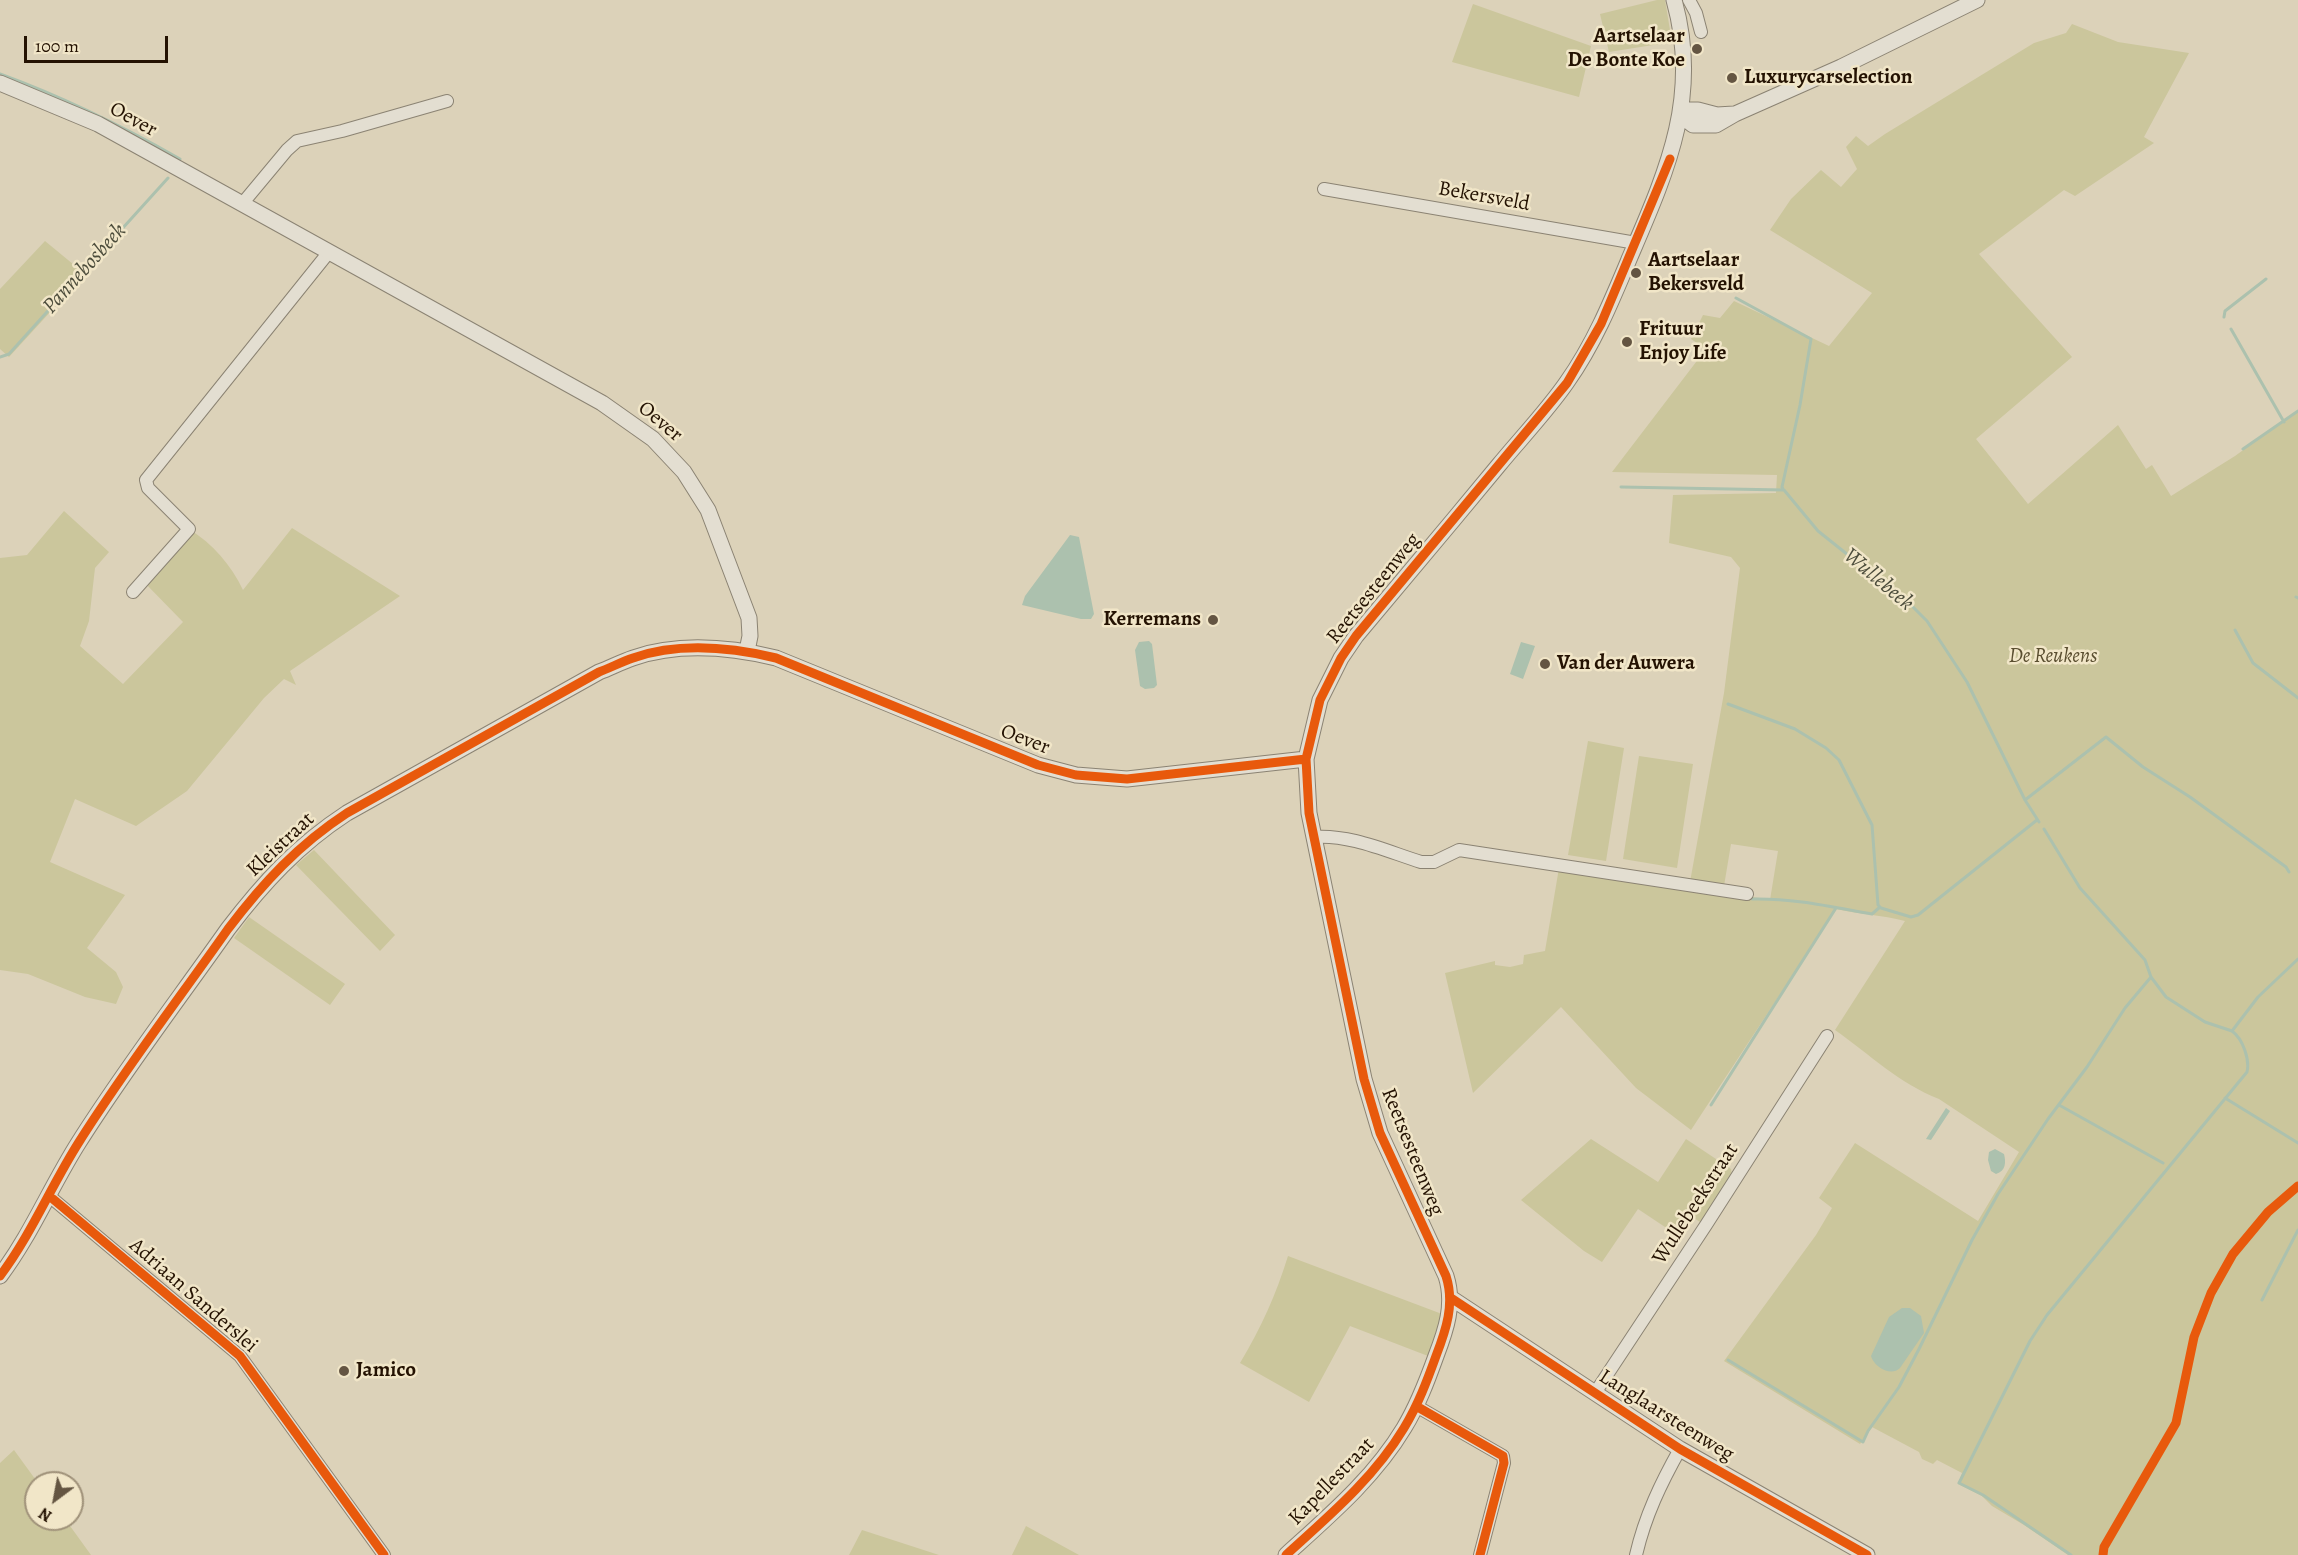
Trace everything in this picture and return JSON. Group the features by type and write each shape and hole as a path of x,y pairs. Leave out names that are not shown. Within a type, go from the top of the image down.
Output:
{"street":[{"name":"Reetsesteenweg","path":"1451,1298 1446,1276 1380,1132 1364,1079 1313,837 1309,813 1306,759 1320,700 1341,658 1363,628 1567,383 1601,324 1671,159 1683,88 1681,38 1674,0"},
{"path":"1689,0 1696,13 1701,32"},
{"path":"1680,113 1693,125 1716,125 1977,0"},
{"name":"Oever","path":"0,83 98,124 602,404 653,439 684,472 708,510 749,618 750,636 747,651 792,663 1038,765 1076,775 1143,778 1306,759"},
{"path":"1683,88 1698,110"},
{"path":"242,204 297,141 342,131 447,101"},
{"path":"1680,113 1698,110 1718,115 1735,114"},
{"path":"1675,141 1685,135 1693,125"},
{"name":"Bekersveld","path":"1324,189 1636,243"},
{"path":"133,592 189,529 148,488 146,480 329,252"},
{"name":"Kleistraat","path":"0,1276 18,1250 92,1121 250,900 308,839 347,813 598,672 635,657 672,650 718,648 747,651"},
{"path":"1313,837 1347,838 1421,862 1434,862 1459,850 1747,894"},
{"name":"Wullebeekstraat","path":"1595,1393 1827,1036"},
{"name":"Adriaan Sanderslei","path":"48,1195 240,1356 384,1555"},
{"name":"Langlaarsteenweg","path":"1451,1298 1680,1449 1867,1555"},
{"name":"Kapellestraat","path":"1286,1555 1361,1484 1404,1428 1416,1406 1442,1340 1451,1298"},
{"path":"1416,1406 1503,1456 1504,1463 1480,1555"},
{"path":"1636,1555 1641,1534 1658,1489 1680,1449"}],"green space":[{"path":"1665,0 1672,42 1609,52 1600,14"},
{"path":"1473,4 1591,46 1579,97 1452,62"},
{"name":"De Reukens","path":"2072,24 2118,42 2189,53 2144,137 2154,143 2075,196 2064,190 1979,254 2072,357 1976,439 2028,504 2118,425 2146,469 2152,465 2171,496 2235,456 2298,410 2298,1555 2068,1555 1992,1506 1982,1496 1958,1484 1962,1473 1937,1460 1933,1464 1922,1459 1919,1452 1872,1427 1860,1444 1724,1361 1816,1235 1832,1208 1819,1198 1855,1143 1978,1221 2019,1152 1939,1099 1898,1077 1835,1030 1905,921 1836,909 1691,1130 1636,1088 1561,1007 1473,1093 1445,973 1495,961 1495,965 1510,967 1523,964 1524,955 1545,951 1560,862 1690,882 1724,693 1740,568 1731,557 1669,543 1673,495 1776,493 1777,475 1612,472 1706,349 1691,339 1703,315 1720,318 1734,301 1829,346 1872,293 1770,230 1791,199 1821,170 1841,187 1857,169 1846,147 1856,136 1868,146 2034,43 2066,33","holes":["1731,844 1778,851 1770,900 1723,892"]},
{"path":"45,241 85,274 9,357 0,349 0,289"},
{"path":"64,511 109,552 95,568 89,621 80,646 123,684 183,622 143,581 189,529 206,541 220,556 233,572 243,590 292,528 400,596 290,671 296,685 284,679 264,698 187,791 136,826 75,799 50,862 125,895 87,948 116,972 123,987 116,1004 85,997 28,974 0,970 0,558 27,555"},
{"path":"1588,741 1624,748 1606,861 1568,855"},
{"path":"1639,756 1693,764 1677,868 1623,859"},
{"path":"314,850 395,935 380,951 296,865"},
{"path":"249,917 345,984 330,1005 234,938"},
{"path":"1591,1139 1658,1182 1686,1139 1731,1169 1732,1174 1703,1224 1691,1216 1678,1233 1674,1233 1638,1209 1602,1262 1584,1251 1521,1200"},
{"path":"1288,1256 1442,1314 1428,1356 1350,1326 1309,1402 1240,1363 1267,1311"},
{"path":"14,1450 29,1471 24,1471 24,1531 74,1531 91,1555 0,1555 0,1463"},
{"path":"1026,1526 1079,1555 1012,1555"},
{"path":"862,1530 939,1555 849,1555"}],"shaded area":[{"path":"1070,535 1079,537 1094,614 1091,619 1081,619 1022,605 1025,596"},
{"path":"1149,641 1152,644 1157,685 1154,688 1145,689 1140,686 1135,650 1139,642"},
{"path":"1521,642 1535,646 1523,679 1510,674"},
{"path":"1946,1108 1950,1111 1931,1140 1926,1139"},
{"path":"1995,1149 2004,1154 2005,1160 2003,1168 1996,1174 1991,1171 1988,1160 1989,1152"},
{"path":"1902,1308 1910,1308 1921,1316 1924,1333 1900,1368 1896,1371 1883,1370 1871,1356 1889,1317"}],"waterway":[{"name":"Pannebosbeek","path":"0,74 92,113 180,159 179,161"},
{"name":"Pannebosbeek","path":"0,357 9,354 168,178"},
{"path":"2224,317 2225,311 2266,279"},
{"path":"1736,298 1811,339 1783,489"},
{"path":"2231,329 2284,422"},
{"path":"2243,449 2298,411"},
{"name":"Wullebeek","path":"1621,487 1784,490 1818,531 1912,606 1927,621 1967,682 2025,800 2039,822"},
{"path":"2235,630 2253,663 2298,698"},
{"path":"1728,704 1795,729 1826,748 1839,760 1872,825 1878,905 1881,908 1911,917 1918,915 2037,820"},
{"path":"2025,800 2106,737 2143,767 2190,797 2286,867 2289,872"},
{"name":"Wullebeek","path":"2044,829 2080,888 2145,960 2151,977 2166,997 2205,1022 2232,1031 2258,997 2298,959"},
{"path":"1752,899 1797,901 1872,914 1880,907"},
{"path":"1711,1105 1836,908"},
{"path":"1728,1360 1863,1442 1868,1431 1899,1387 1972,1240 1998,1194 2048,1119 2087,1067 2125,1008 2151,977"},
{"path":"2071,1555 1983,1495 1959,1483 2030,1341 2047,1315 2247,1072 2245,1050 2232,1031"},
{"path":"2225,1098 2298,1143"},
{"path":"2059,1105 2163,1163"},
{"path":"2262,1300 2298,1230"}],"cycle path":[{"path":"1286,1555 1350,1496 1392,1446 1409,1419 1426,1384 1443,1336 1450,1297 1446,1276 1380,1133 1364,1079 1309,813 1306,759 1320,700 1341,658 1356,636 1567,383 1601,324 1670,159"},
{"path":"0,1276 21,1244 79,1142 115,1088 228,929 282,866 313,838 347,813 599,672 624,661 650,653 686,648 723,649 776,658 1038,765 1076,775 1127,779 1306,759"},
{"path":"2103,1555 2104,1547 2176,1423 2194,1337 2211,1293 2233,1254 2268,1212 2298,1186"},
{"path":"53,1199 240,1356 384,1555"},
{"path":"1451,1298 1680,1449 1867,1555"},
{"path":"1416,1406 1503,1456 1504,1463 1480,1555"}],"place":[{"name":"Aartselaar De Bonte Koe","path":"1697,49"},
{"name":"Luxurycarselection","path":"1732,78"},
{"name":"Aartselaar Bekersveld","path":"1636,273"},
{"name":"Frituur Enjoy Life","path":"1627,342"},
{"name":"Kerremans","path":"1213,620"},
{"name":"Van der Auwera","path":"1545,664"},
{"name":"Jamico","path":"344,1371"}]}
